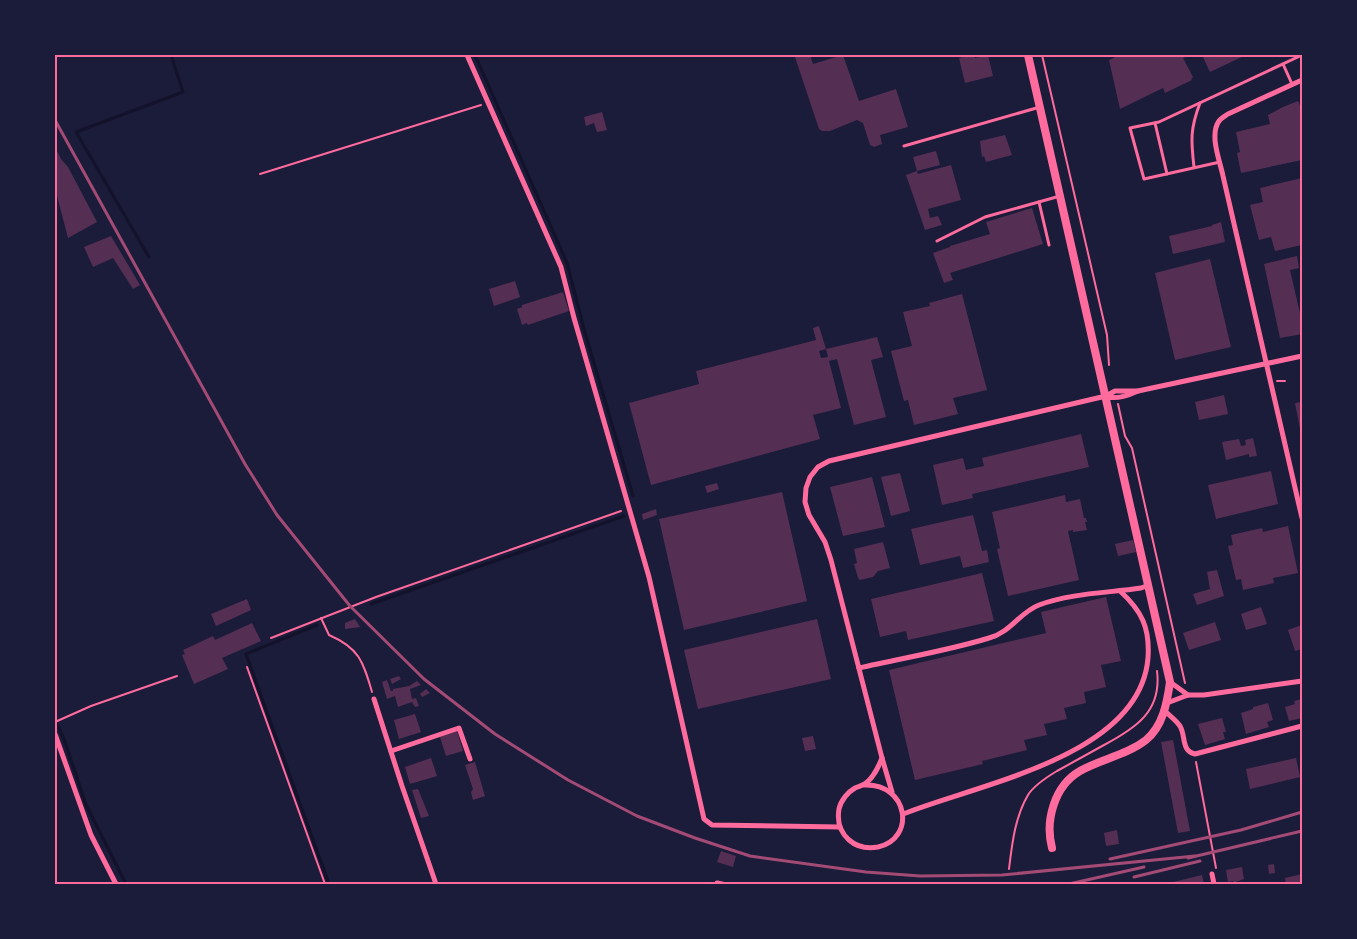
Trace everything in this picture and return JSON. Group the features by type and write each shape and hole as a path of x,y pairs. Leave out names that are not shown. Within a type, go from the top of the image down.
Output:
{"street":[{"path":"467,55 561,267 649,577 704,819 712,825 840,828"},
{"path":"1028,55 1170,682 1166,707 1153,732 1145,740 1128,751 1079,771 1062,788 1051,813 1049,827 1052,848"},
{"path":"1302,80 1228,114 1219,120 1215,130 1215,140 1302,518"},
{"path":"1106,396 1126,397 1138,391 1302,356"},
{"path":"892,792 874,784 854,789 845,796 839,811 840,828 845,836 853,843 862,847 877,847 891,841 898,834 903,814 901,806 892,792 882,758 832,560 805,502 806,488 810,477 818,467 829,461 1106,396 1115,391 1138,391"},
{"path":"859,668 991,638 1007,630 1038,605 1077,596 1120,591 1149,585"},
{"path":"903,814 1028,771 1062,757 1116,721 1132,704 1141,686 1146,670 1148,637 1147,629 1138,609 1120,591"},
{"path":"1166,707 1188,696 1302,681"},
{"path":"1170,682 1188,696"},
{"path":"374,699 436,884"},
{"path":"1166,707 1181,728 1186,748 1190,753 1195,754 1302,726"},
{"path":"391,751 459,728 470,759"},
{"path":"55,734 91,834 116,884"},
{"path":"864,785 878,768 882,758"},
{"path":"1214,873 1214,884"}],"lane":[{"path":"1220,162 1144,179 1130,128 1155,123 1302,55"},
{"path":"1283,64 1292,84"},
{"path":"1194,168 1191,135 1193,120 1200,103"},
{"path":"904,146 1040,107"},
{"path":"1155,123 1167,174"},
{"path":"937,241 985,216 1061,196"},
{"path":"1039,202 1049,245"}],"path":[{"path":"1042,55 1107,335 1111,373"},
{"path":"260,174 488,103"},
{"path":"1117,398 1125,436 1132,448 1188,696"},
{"path":"270,638 486,557 630,508"},
{"path":"321,618 329,635 343,641 354,650 361,660 374,699"},
{"path":"247,667 324,884"},
{"path":"56,722 91,706 177,676"},
{"path":"1195,754 1214,873"}],"building":[{"path":"810,55 813,64 843,55 859,101 896,89 908,127 880,135 882,144 874,147 870,145 863,123 857,120 830,131 819,129 795,57"},
{"path":"974,55 975,58 988,55 993,76 965,83 959,58"},
{"path":"1120,55 1185,55 1186,57 1183,58 1193,77 1192,80 1165,93 1163,88 1120,109 1109,60"},
{"path":"1202,55 1246,55 1210,72"},
{"path":"1298,101 1302,110 1302,160 1241,173 1237,153 1240,152 1236,132 1270,124 1268,115"},
{"path":"602,112 607,130 597,132 594,123 586,126 584,117"},
{"path":"1005,135 1012,155 986,162 984,156 982,157 980,141"},
{"path":"55,147 61,159 68,167 97,222 68,238 55,188"},
{"path":"936,151 940,165 917,171 913,157"},
{"path":"951,165 961,200 928,209 930,218 938,216 942,225 925,230 906,175 917,171 918,174"},
{"path":"1302,178 1302,245 1275,251 1271,237 1259,240 1250,205 1263,202 1260,188"},
{"path":"1032,208 1043,244 950,273 953,280 944,283 933,253 990,234 986,222"},
{"path":"1221,222 1225,242 1173,254 1169,236 1212,226"},
{"path":"111,236 140,285 133,289 113,258 93,267 84,247"},
{"path":"1297,256 1299,268 1290,270 1302,322 1302,334 1280,338 1264,264"},
{"path":"1210,259 1231,347 1175,360 1155,273"},
{"path":"515,281 520,297 494,306 489,289"},
{"path":"563,292 569,311 528,325 527,323 522,325 517,309 522,307 522,305"},
{"path":"962,294 987,390 953,398 958,414 914,425 908,400 904,401 891,351 912,346 903,312 930,306 929,303"},
{"path":"819,326 826,349 877,337 883,357 871,360 886,417 854,425 837,359 829,361 841,408 813,415 820,439 651,485 629,403 699,384 696,371 816,340 813,328","holes":["826,349 828,357 821,358 819,351"]},
{"path":"1224,395 1228,414 1199,420 1195,402"},
{"path":"1302,402 1302,434 1301,434 1295,403"},
{"path":"1081,434 1089,467 972,494 973,498 942,505 933,465 963,458 966,470 984,466 982,458"},
{"path":"1253,438 1257,456 1249,457 1249,454 1226,460 1222,442 1239,439 1241,446 1246,445 1245,440"},
{"path":"1271,471 1278,504 1216,519 1208,485"},
{"path":"900,473 910,511 891,516 881,477"},
{"path":"872,477 885,527 843,536 830,487"},
{"path":"717,483 719,489 707,493 705,486"},
{"path":"782,492 807,601 684,630 659,519"},
{"path":"1065,495 1066,502 1080,499 1084,518 1086,518 1087,522 1085,522 1087,530 1068,531 1079,580 1008,596 997,549 1000,548 992,512"},
{"path":"656,509 657,515 643,520 642,514"},
{"path":"973,515 982,551 987,550 989,562 963,568 960,556 920,565 911,529"},
{"path":"1288,526 1298,573 1273,578 1274,583 1243,590 1241,579 1236,580 1228,546 1233,545 1231,535 1262,528 1263,532"},
{"path":"1133,540 1136,552 1118,556 1115,544"},
{"path":"883,542 890,568 878,571 873,577 860,580 854,564 857,563 854,549"},
{"path":"1217,570 1224,596 1197,605 1193,594 1210,589 1207,572"},
{"path":"982,573 994,621 908,640 906,631 880,637 871,599"},
{"path":"1106,597 1121,661 1101,665 1106,687 1084,692 1086,703 1064,708 1067,719 1044,724 1047,735 1024,740 1027,750 982,761 983,764 915,780 889,670 1046,633 1041,612"},
{"path":"247,599 251,610 216,626 211,614"},
{"path":"1261,607 1267,624 1246,630 1241,614"},
{"path":"355,619 360,627 345,629 345,623"},
{"path":"817,619 831,679 698,709 684,650"},
{"path":"1215,622 1221,640 1189,650 1183,633"},
{"path":"252,623 261,641 222,658 228,669 194,684 182,655 185,654 183,650 213,636 215,640"},
{"path":"1302,625 1302,649 1295,651 1288,630"},
{"path":"399,676 401,679 392,684 390,679"},
{"path":"387,680 391,691 409,686 417,681 421,685 410,689 412,699 416,698 419,706 415,707 412,702 398,707 395,696 387,699 382,682"},
{"path":"426,689 430,693 422,697 420,694"},
{"path":"1302,699 1302,718 1289,721 1285,707 1295,704 1294,701"},
{"path":"1268,703 1273,720 1267,722 1269,727 1246,734 1241,713"},
{"path":"415,714 421,732 399,739 394,720"},
{"path":"1222,718 1226,732 1223,732 1225,739 1205,745 1198,724"},
{"path":"457,731 463,751 446,756 440,737"},
{"path":"813,736 816,749 805,751 802,738"},
{"path":"1173,740 1190,831 1178,833 1161,742"},
{"path":"431,758 437,776 410,784 405,767"},
{"path":"1296,758 1300,777 1250,789 1246,769"},
{"path":"475,762 485,796 473,800 471,792 473,789 465,765"},
{"path":"418,789 429,816 421,818 412,790"},
{"path":"1117,830 1119,844 1106,846 1104,833"},
{"path":"721,851 736,856 733,867 717,862"},
{"path":"1274,864 1275,873 1269,874 1268,865"},
{"path":"1242,867 1244,879 1233,883 1233,881 1228,882 1226,870"},
{"path":"1302,874 1302,884 1286,884 1285,878"},
{"path":"1202,875 1204,884 1169,884 1169,883"}],"waterway":[{"path":"149,257 76,132 183,92 171,55"},
{"path":"475,55 567,263 584,329 633,496"},
{"path":"371,604 624,516"},
{"path":"317,625 246,654 329,884"},
{"path":"55,720 64,739 86,805 126,884"}],"railway":[{"path":"55,120 245,464 277,515 350,606 424,679 495,734 568,780 637,816 750,856 866,872 920,876 1002,875 1195,856"},
{"path":"1110,859 1241,830 1302,812"},
{"path":"1188,858 1302,831"},
{"path":"1134,877 1200,861"},
{"path":"1069,884 1144,867"}]}
